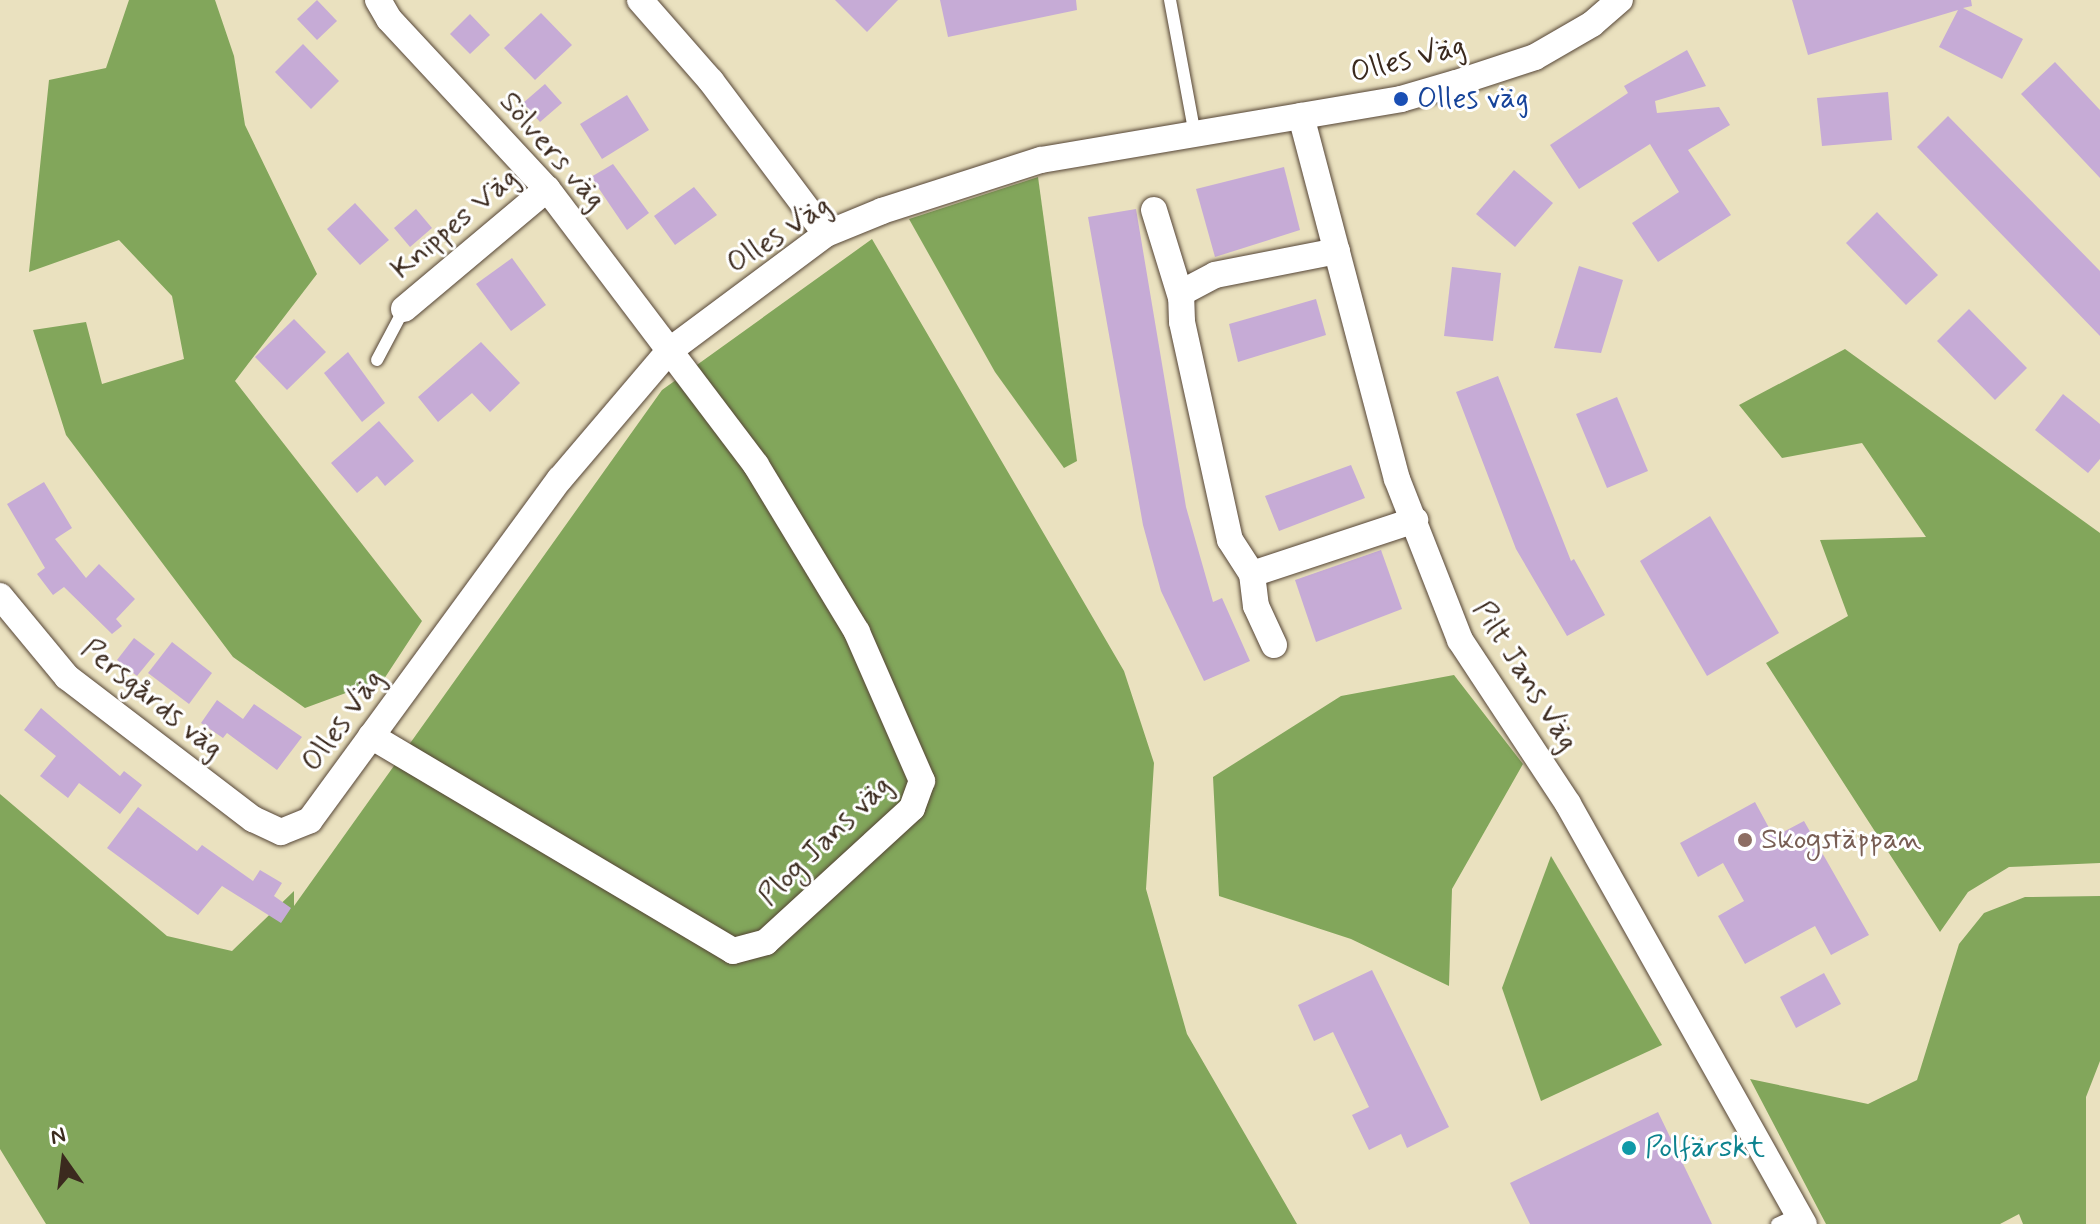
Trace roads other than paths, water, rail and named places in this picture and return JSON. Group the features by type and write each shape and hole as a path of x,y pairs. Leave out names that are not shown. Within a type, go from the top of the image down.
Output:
{"street":[{"name":"Sölvers väg","path":"378,0 389,19 547,189 669,351"},
{"path":"640,0 711,81 826,234"},
{"name":"Olles Väg","path":"281,832 310,820 560,479 669,351 826,234 882,211 1041,160 1194,130 1401,99 1535,57 1592,24 1620,0"},
{"name":"Pilt Jans Väg","path":"1301,116 1393,465 1460,640 1568,804 1793,1221"},
{"name":"Knippes Väg","path":"404,309 547,189"},
{"path":"1154,210 1181,298 1230,540 1252,574 1256,606 1274,645"},
{"path":"1181,298 1181,293 1215,275 1337,251"},
{"name":"Plog Jans väg","path":"371,736 733,951 766,942 912,808 921,790 921,773 857,632 756,465 669,351"},
{"path":"1252,574 1415,520"},
{"name":"Persgårds väg","path":"0,596 67,677 166,755 281,832"}],"lane":[{"path":"1170,0 1194,130"},
{"path":"377,360 404,309"}],"place":[{"name":"Olles väg","path":"1401,99"},
{"name":"Skogstäppan","path":"1745,840"},
{"name":"Polfärskt","path":"1629,1148"}]}
